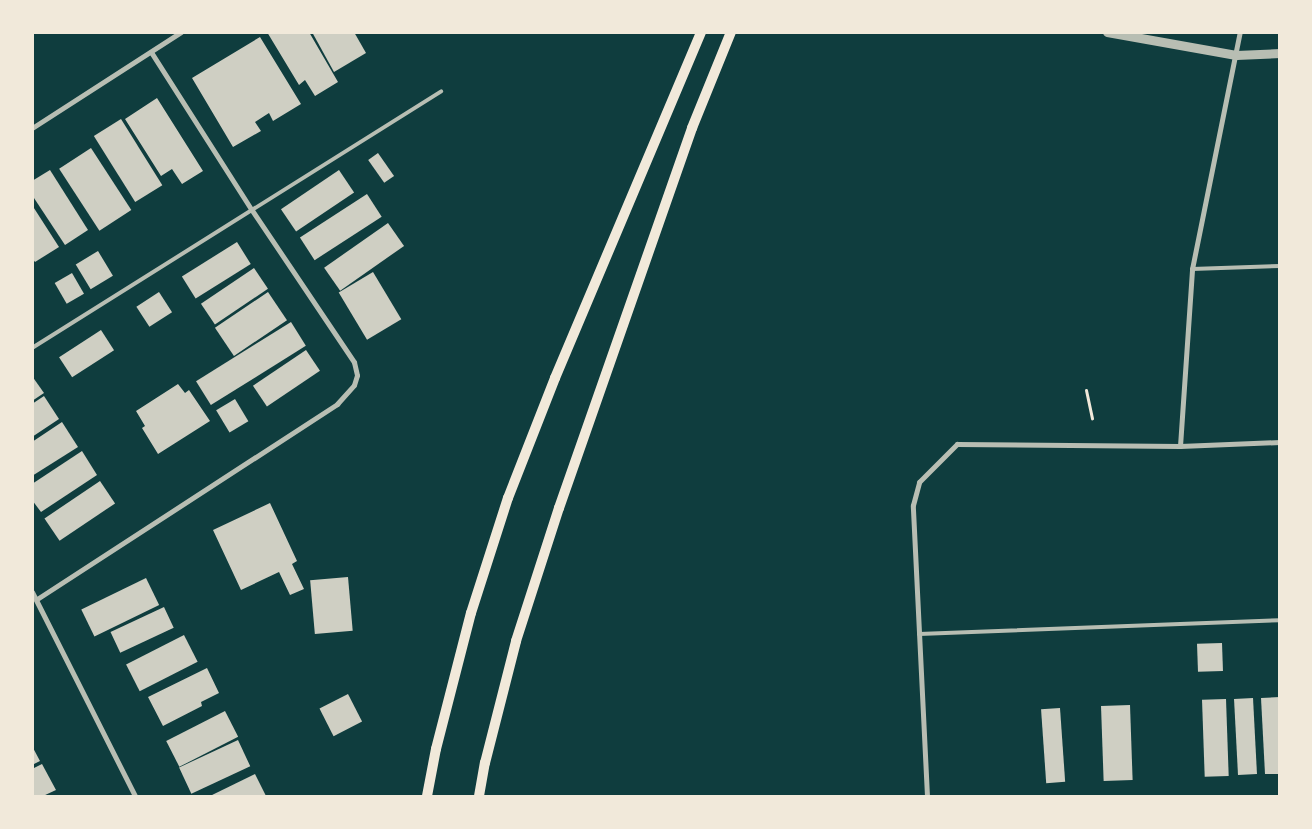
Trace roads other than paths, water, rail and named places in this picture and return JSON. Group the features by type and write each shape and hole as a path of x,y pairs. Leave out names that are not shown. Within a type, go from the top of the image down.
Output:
{"main road":[{"path":"427,796 436,749 471,613 508,498 556,378 701,32"},
{"path":"479,796 485,763 516,641 559,508 692,128 731,32"}],"street":[{"path":"32,128 181,32"},
{"path":"1107,32 1236,55 1280,53"},
{"path":"1180,446 1192,269 1240,32"},
{"path":"37,599 337,404 354,385 357,375 354,362 251,209 151,52"},
{"path":"927,796 913,505 919,482 957,444 1180,446 1280,442"},
{"path":"32,592 135,796"}],"lane":[{"path":"32,348 441,91"},
{"path":"1192,269 1280,266"},
{"path":"919,634 1280,620"}]}
